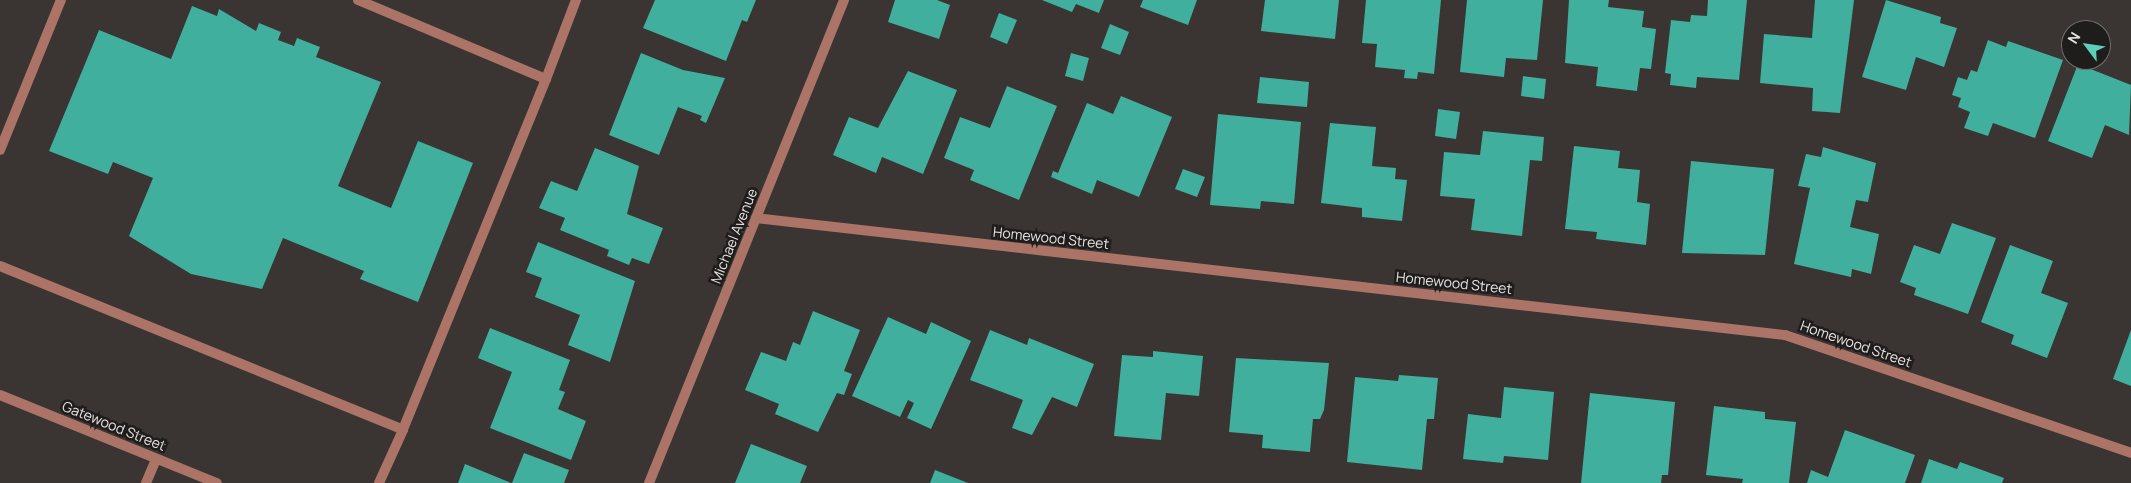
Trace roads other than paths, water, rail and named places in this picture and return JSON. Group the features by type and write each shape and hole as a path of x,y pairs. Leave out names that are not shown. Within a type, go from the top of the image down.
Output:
{"street":[{"path":"0,150 61,0"},
{"path":"358,0 546,79"},
{"path":"379,483 403,430 546,79 576,0"},
{"name":"Michael Avenue","path":"649,483 844,0"},
{"name":"Homewood Street","path":"756,218 1785,334 2131,453"},
{"path":"0,266 403,430"},
{"name":"Gatewood Street","path":"0,394 217,483"},
{"path":"146,483 156,459"}]}
